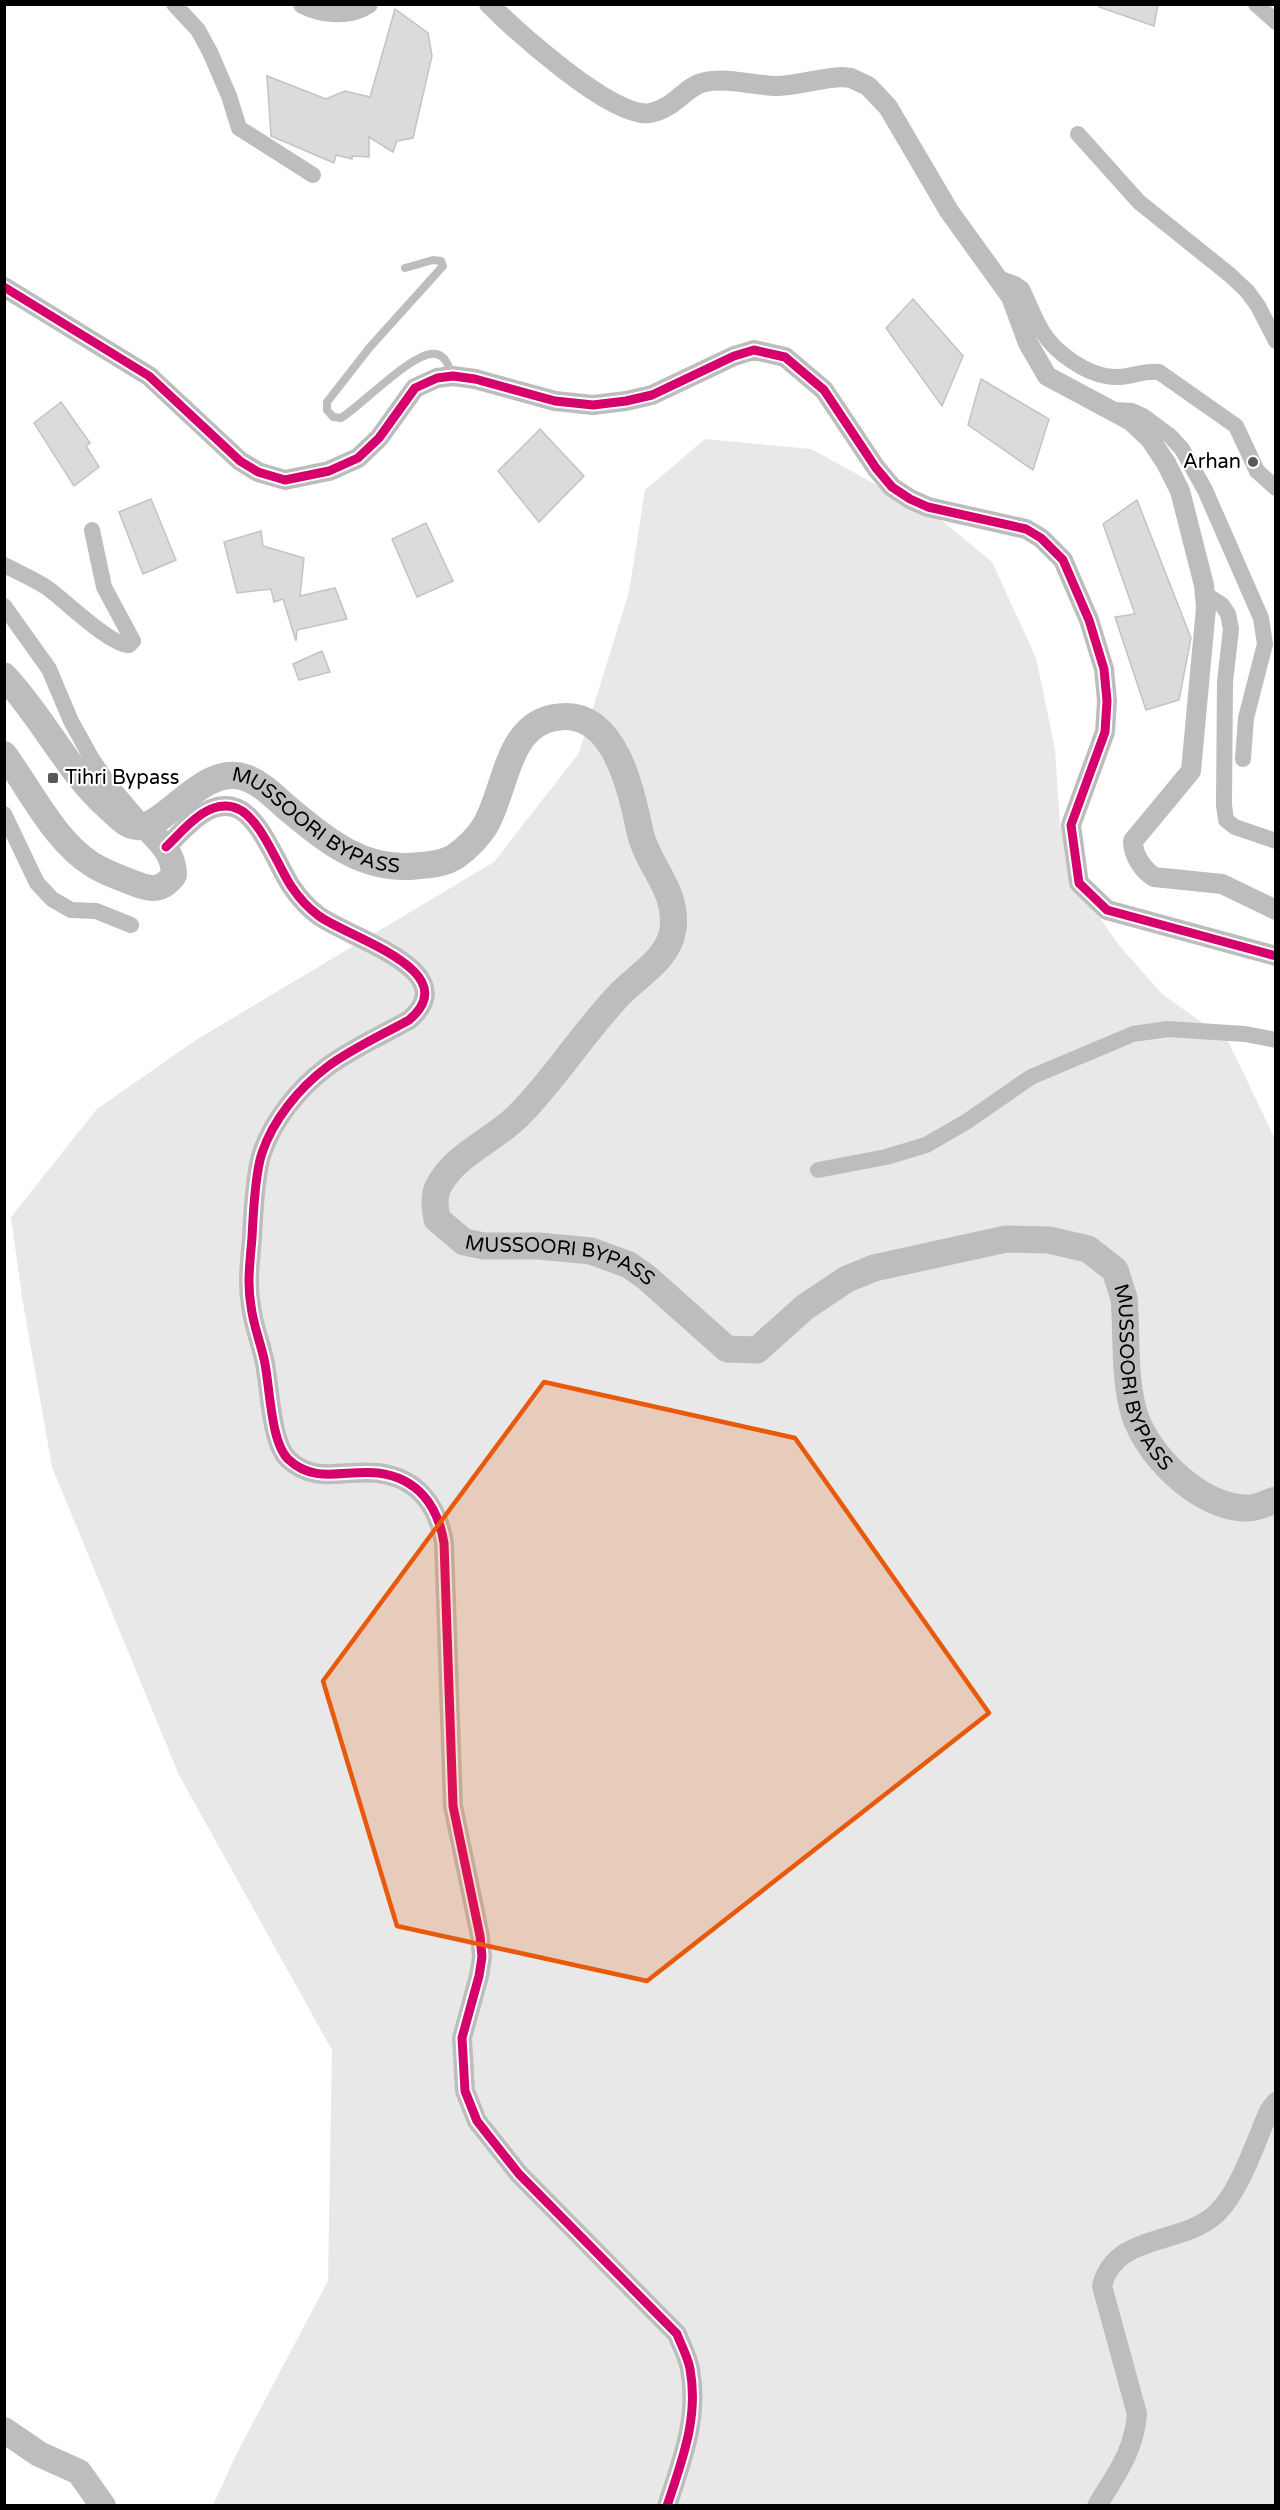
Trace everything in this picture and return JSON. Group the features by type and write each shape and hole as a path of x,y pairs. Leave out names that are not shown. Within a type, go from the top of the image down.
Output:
{"highway":[{"path":"4,676 93,793 122,820 134,827 146,827"},
{"name":"MUSSOORI BYPASS","path":"146,827 193,790 222,776 235,775 247,778 263,787 333,845 356,856 375,863 404,867 432,864 452,859 469,846 485,826 515,748 528,730 543,720 560,716 576,717 592,725 605,738 622,765 634,802 642,842 665,882 672,900 673,934 662,955 620,994 549,1082 515,1119 469,1152 440,1184 434,1200 437,1219 464,1242 484,1246 539,1246 591,1251 629,1265 646,1276 727,1349 757,1350 805,1307 847,1279 874,1268 1006,1239 1049,1240 1088,1249 1115,1270 1121,1283 1131,1403 1136,1422 1161,1458 1191,1489 1230,1506 1251,1509 1275,1500"}],"main road":[{"path":"4,754 72,849 93,865 142,887 160,888 174,875 174,867 166,847 146,827"},
{"path":"4,2430 39,2454 80,2472 103,2505"}],"street":[{"path":"174,4 198,30 210,52 239,128 313,175"},
{"path":"303,4 316,10 339,12 355,11 368,4"},
{"path":"489,4 518,33 579,80 609,100 637,112 647,114 667,108 694,87 711,81 781,86 842,77 851,78 868,86 888,107 949,211 1011,297 1028,343 1047,376 1137,427 1150,439 1166,463 1180,491 1205,594 1206,623 1191,771 1133,841 1133,850 1145,871 1154,877 1222,884 1270,906"},
{"path":"1256,4 1275,22"},
{"path":"1078,134 1139,202 1247,291 1258,306 1275,341"},
{"path":"998,278 1016,284 1022,289 1048,339 1072,360 1113,378 1148,370 1160,372 1222,414 1241,434 1257,471 1275,488"},
{"path":"4,287 149,376 240,461 272,477 285,480 329,471 358,458 379,438 415,388 437,378 453,376 475,379 555,400 593,405 652,395 734,356 754,350 785,357 824,390 876,468 892,487 910,500 928,507 1026,529 1041,538 1063,561 1089,620 1104,669 1107,701 1105,732 1071,825 1079,883 1107,910 1275,956"},
{"path":"1108,409 1132,411 1143,416 1170,436 1182,449 1205,490 1257,609 1265,644 1246,718 1243,759"},
{"path":"4,565 48,588 120,643 129,645 133,641 110,601 100,575 93,530"},
{"path":"1205,594 1222,605 1228,614 1231,629 1225,682 1224,806 1226,820 1257,846 1275,851"},
{"path":"4,606 49,669 71,721 106,781 146,827"},
{"path":"166,847 207,811 219,806 239,808 246,813 268,844 291,886 306,905 330,924 395,956 415,971 423,982 426,993 424,1004 418,1012 409,1020 327,1067 299,1092 275,1124 261,1154 253,1215 249,1280 250,1305 264,1357 278,1440 285,1456 298,1468 317,1475 379,1473 401,1480 419,1490 432,1504 441,1522 444,1543 453,1806 480,1936 482,1957 462,2038 465,2091 477,2121 519,2174 677,2334 690,2367 693,2404 689,2439 667,2505"},
{"path":"4,814 37,883 52,899 71,910 96,911 131,925"},
{"path":"1235,827 1275,841"},
{"path":"818,1170 886,1157 926,1144 966,1122 1031,1077 1133,1034 1168,1029 1245,1034 1275,1041"},
{"path":"1097,2505 1130,2451 1136,2431 1137,2414 1102,2286 1106,2270 1117,2257 1201,2224 1216,2214 1232,2192 1275,2102"}],"lane":[{"path":"405,268 436,260 443,264 370,347 327,402 327,410 333,417 341,418 407,365 428,354 438,354 444,358 453,376"}],"highlighted area":[{"path":"544,1382 795,1438 989,1713 647,1981 397,1926 323,1681"}],"shaded area":[{"path":"705,439 811,449 941,520 992,562 1036,658 1055,749 1060,824 1078,886 1118,944 1162,994 1228,1041 1275,1139 1275,2505 213,2505 237,2453 328,2281 332,2050 179,1775 52,1467 22,1297 11,1217 97,1109 196,1040 494,862 579,753 629,592 645,490"}],"building":[{"path":"1099,4 1158,4 1154,26 1099,7"},
{"path":"395,9 428,33 432,56 413,138 397,141 393,152 369,137 369,157 352,156 352,159 336,155 334,163 271,136 267,76 326,99 345,91 370,97"},
{"path":"913,299 963,356 942,406 886,328"},
{"path":"981,379 1049,419 1033,470 968,425"},
{"path":"61,402 90,443 86,446 99,467 74,486 34,423"},
{"path":"540,429 584,476 539,522 498,471"},
{"path":"151,499 176,560 143,574 119,512"},
{"path":"1137,500 1191,638 1179,700 1146,710 1115,617 1135,614 1103,524"},
{"path":"426,523 453,581 417,597 392,539"},
{"path":"261,531 263,546 304,558 300,596 335,588 347,619 297,630 296,641 283,599 274,602 271,589 237,593 224,542"},
{"path":"322,651 330,672 299,680 293,664"}],"cycle path":[{"path":"4,287 149,376 240,461 258,472 285,480 329,471 358,458 379,438 415,388 437,378 453,376 475,379 555,401 593,405 652,395 734,356 754,350 785,357 824,390 876,468 892,487 928,507 1026,529 1041,538 1063,560 1089,620 1104,669 1107,701 1105,732 1071,825 1079,883 1107,910 1276,956"},
{"path":"166,847 204,812 223,806 242,811 259,829 291,886 307,906 334,925 397,958 414,971 424,986 423,1002 409,1020 356,1048 317,1075 288,1106 273,1129 262,1153 256,1183 249,1272 252,1313 264,1359 274,1426 282,1451 288,1459 298,1467 320,1474 366,1472 392,1476 404,1481 424,1496 437,1517 444,1543 453,1806 480,1936 482,1957 462,2038 465,2091 477,2121 519,2174 677,2334 689,2365 692,2405 688,2439 667,2506"}],"place":[{"name":"Arhan","path":"1253,462"},
{"name":"Tihri Bypass","path":"53,778"}]}
